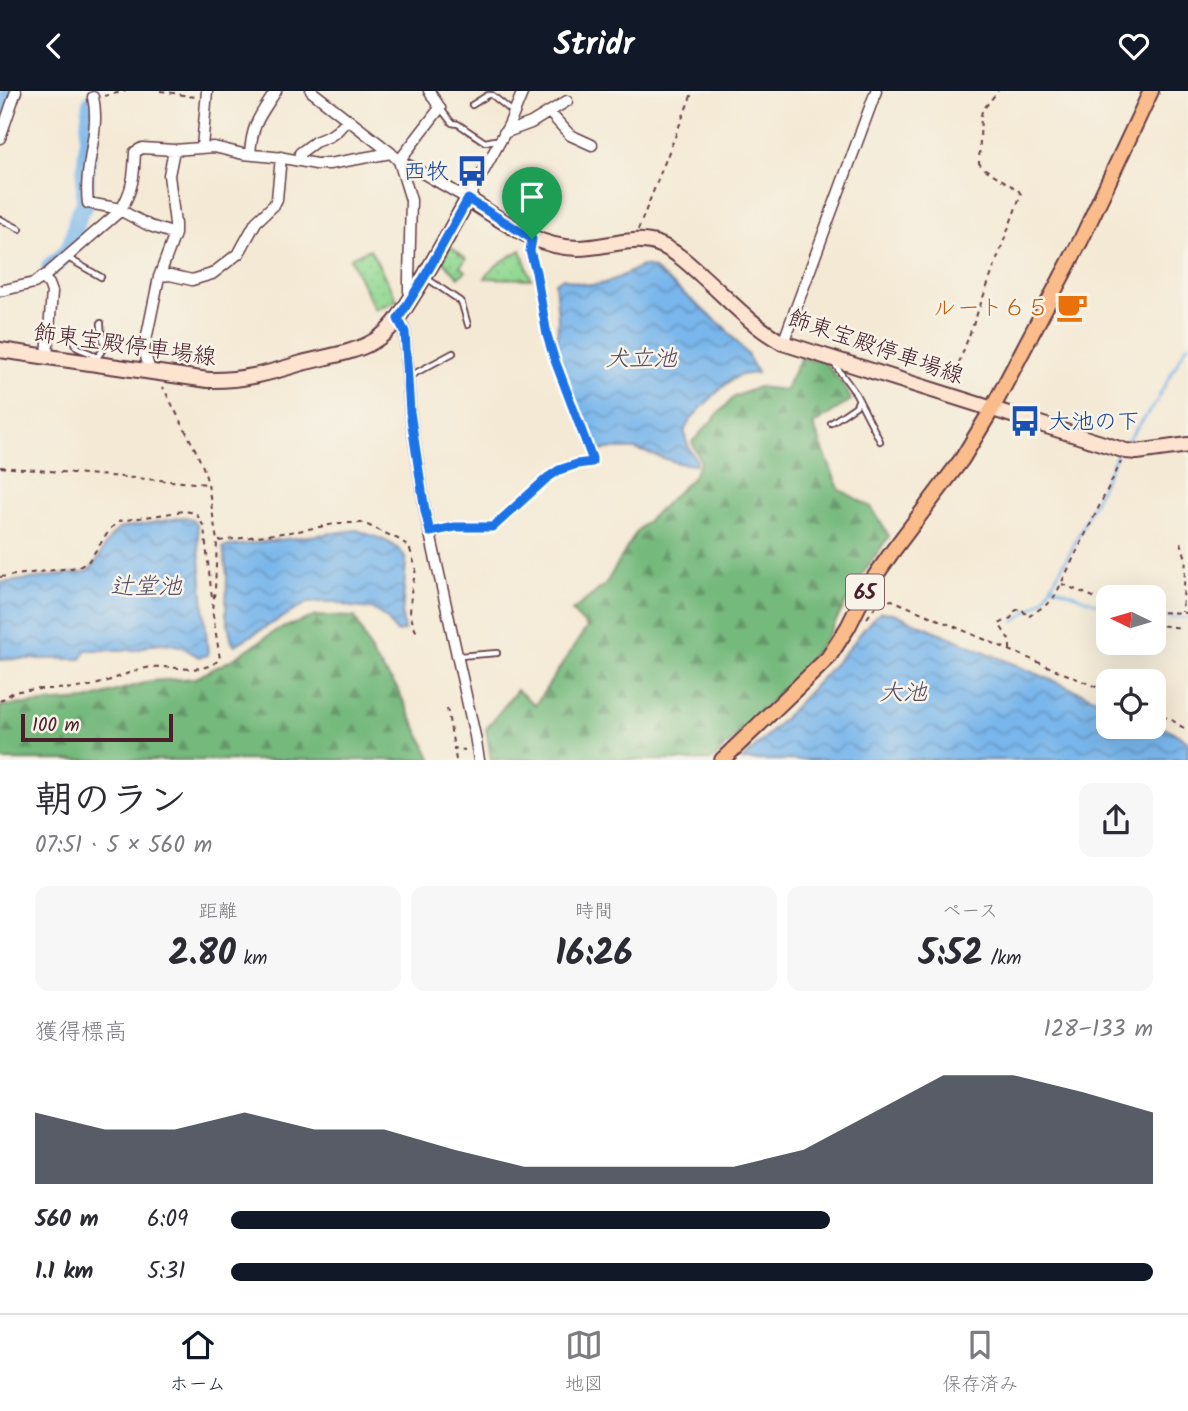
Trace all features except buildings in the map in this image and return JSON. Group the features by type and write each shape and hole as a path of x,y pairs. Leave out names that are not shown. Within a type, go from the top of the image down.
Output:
{"main road":[{"name":"65","path":"722,760 828,658 848,627 869,585 962,459 992,409 1081,240 1151,91"},
{"name":"飾東宝殿停車場線","path":"0,350 97,360 153,372 228,381 261,376 358,349 375,341 398,319 468,199 532,239 579,248 634,240 654,243 668,249 761,328 783,343 1126,451 1188,445"}],"street":[{"path":"0,138 16,91"},
{"path":"250,154 251,134 276,91"},
{"path":"311,91 399,161 468,199 502,138 523,91"},
{"path":"399,161 440,108 429,91"},
{"path":"783,343 876,91"},
{"path":"202,147 206,95"},
{"path":"93,97 94,125 87,177 88,201 91,205 116,208 150,226 175,235"},
{"path":"502,138 567,101"},
{"path":"550,113 570,135 592,145"},
{"path":"300,161 300,153 337,131 347,120"},
{"path":"0,291 34,283 120,210 132,187 135,152 142,148 174,150 214,147 316,164 391,153"},
{"path":"153,372 144,350 160,276 175,235 169,174 174,150"},
{"path":"160,276 196,280 212,274 239,253 256,222 274,205 281,157"},
{"path":"399,161 411,200 408,278 412,296"},
{"path":"42,277 52,292 47,356"},
{"path":"398,319 405,332 411,425 430,532 478,756"}],"lane":[{"path":"472,105 492,95 514,113"},
{"path":"440,108 452,123 458,124 485,142 502,138"},
{"path":"0,219 20,229"},
{"path":"67,257 101,277"},
{"path":"425,276 460,301 468,325"},
{"path":"73,330 72,341 75,345 82,351 92,353 97,360 104,338 100,330 101,323"},
{"path":"408,377 453,353"},
{"path":"831,358 859,400 880,441"},
{"path":"831,423 856,406 859,400"},
{"path":"458,656 497,653"}],"path":[{"path":"93,97 126,91"},
{"path":"160,91 177,95 206,95"},
{"path":"634,240 693,91"},
{"path":"947,395 1021,194 979,163 982,111 998,91"},
{"path":"430,532 455,527 493,527 559,470 592,462 592,454 547,335 530,251 532,239"},
{"path":"0,701 13,692 91,686 148,668 200,669 215,664 220,659 212,610 217,541 208,484 199,458 153,372"},
{"path":"1010,650 1010,641 999,624 1011,618 1015,611 1021,608 1028,617 1053,600 1126,451"},
{"path":"0,467 208,484"},
{"path":"0,577 79,567 88,562 111,528 120,521 184,512 196,513 204,527 213,602"},
{"path":"217,541 340,523 363,523 398,539 409,546 416,569 411,593 411,620 418,635"},
{"path":"1181,542 1186,559 1182,612"},
{"path":"1060,584 1096,598"},
{"path":"862,625 878,603 892,600 1096,687"},
{"path":"1166,612 1188,613"},
{"path":"1166,626 1181,628"},
{"path":"447,708 456,760"},
{"path":"1166,717 1188,731"},
{"path":"454,748 478,756"}],"green space":[{"path":"450,246 466,259 460,266 466,271 459,277 442,260"},
{"path":"370,249 397,300 375,310 350,258"},
{"path":"521,250 531,279 485,278 496,266"},
{"path":"801,358 824,361 846,389 851,400 813,425 839,489 871,507 889,536 859,579 826,639 791,682 713,760 491,760 486,729 517,690 535,705 587,627 572,611 605,585 637,531 692,478 701,462 692,442 734,397 758,387 785,390"},
{"path":"316,616 355,617 374,658 397,688 432,760 0,760 0,706 86,700 151,681 196,678 233,659 277,630"}],"water":[{"name":"犬立池","path":"645,266 654,269 724,327 747,354 757,373 730,381 687,425 686,438 697,461 695,465 678,463 635,449 607,449 595,453 557,357 555,282 563,278 586,284 603,284"},
{"name":"辻堂池","path":"185,517 197,524 208,655 199,657 180,646 163,643 137,650 86,650 81,659 0,660 0,583 86,572 96,562 111,537 121,528"},
{"path":"357,530 386,541 403,555 406,562 402,615 404,631 396,632 387,619 373,609 351,607 336,602 309,602 235,645 232,642 226,614 227,574 223,547"},
{"name":"大池","path":"881,612 893,613 1096,699 1096,739 1166,739 1166,728 1170,730 1188,742 1188,760 742,760 770,733"}],"waterway":[{"path":"0,119 10,91"},
{"path":"50,267 69,248 79,214 85,205 91,103"},
{"path":"1124,445 1157,401 1188,344"},
{"path":"1014,622 1043,600 1071,551 1117,454"},
{"path":"1052,586 1096,603"},
{"path":"1166,617 1188,618"}],"place":[{"name":"西牧","path":"472,171"},
{"name":"ルート６５","path":"1072,307"},
{"name":"大池の下","path":"1025,421"}],"route":[{"path":"468,199 532,239 530,251 547,335 592,454 592,462 559,470 493,527 455,527 430,532 410,412 405,332 398,319 468,199"}]}
